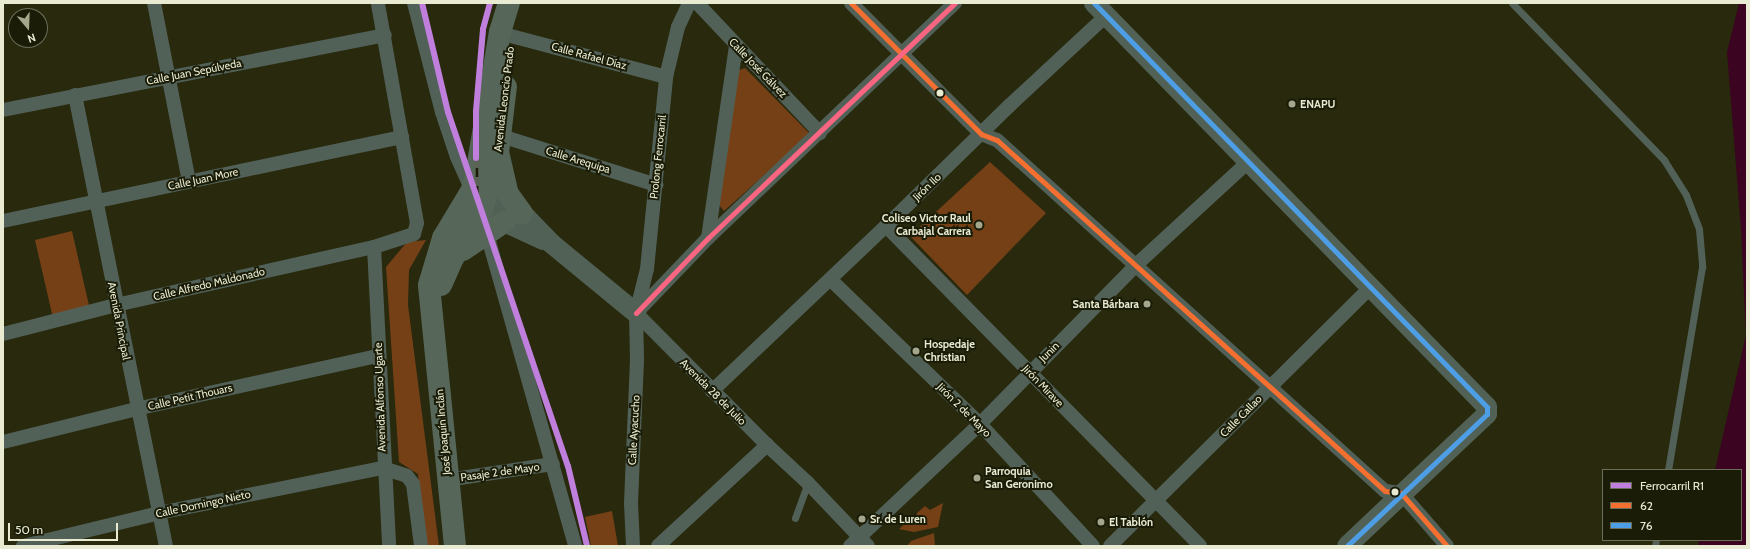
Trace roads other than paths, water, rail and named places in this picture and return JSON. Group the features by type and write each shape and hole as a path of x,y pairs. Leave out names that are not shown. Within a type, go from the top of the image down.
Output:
{"main road":[{"name":"Avenida Leoncio Prado","path":"478,198 482,150 500,32 509,3"},
{"name":"Avenida Leoncio Prado","path":"453,258 500,145 511,36 521,3"},
{"path":"453,258 486,233 513,218 508,194 501,173 500,145"},
{"name":"José Joaquín Inclán","path":"455,546 447,480 433,318 428,298 429,285 443,238 478,198"},
{"name":"José Joaquín Inclán","path":"433,318 437,296 453,258"}],"street":[{"path":"154,3 189,181"},
{"path":"378,3 385,35 402,137"},
{"path":"414,3 442,112 457,157 478,198 486,233 553,464 575,546"},
{"name":"Prolong Ferrocarril","path":"636,313 646,269 656,185 666,77 678,27 689,3"},
{"name":"Calle José Gálvez","path":"697,3 736,46 820,133"},
{"path":"851,3 981,134 998,140 1385,491 1401,493 1447,546"},
{"path":"636,313 708,238 955,3"},
{"path":"1100,9 1250,160 1372,286 1488,411 1347,546"},
{"name":"Jirón Ilo","path":"712,391 831,280 981,134 1100,9"},
{"name":"Calle Juan Sepúlveda","path":"3,110 385,35"},
{"name":"Calle Rafael Díaz","path":"511,36 666,77"},
{"path":"708,238 736,46"},
{"name":"Avenida Principal","path":"75,95 136,409 166,546"},
{"name":"Calle Juan More","path":"3,221 402,137"},
{"name":"Calle Alfredo Maldonado","path":"3,334 116,305 374,247 414,234 416,223 402,137"},
{"name":"Calle Arequipa","path":"500,145 656,185"},
{"name":"Junin","path":"860,543 980,424 1136,265 1250,160"},
{"name":"Avenida 28 de Julio","path":"478,198 513,218 552,244 636,313 712,391 767,445 808,482 860,543"},
{"name":"Jirón Mirave","path":"886,226 1200,546"},
{"name":"Avenida Alfonso Ugarte","path":"374,247 383,468 389,546"},
{"name":"Jirón 2 de Mayo","path":"831,280 980,424 1093,546"},
{"name":"Calle Callao","path":"1110,546 1372,286"},
{"name":"Calle Ayacucho","path":"633,546 631,503 637,359 636,313"},
{"name":"Calle Petit Thouars","path":"3,442 136,409 378,356"},
{"path":"658,546 767,445"},
{"name":"Pasaje 2 de Mayo","path":"447,480 553,464"},
{"path":"383,468 407,476 413,484 422,546"},
{"name":"Calle Domingo Nieto","path":"23,546 41,544 159,513 383,468"}],"lane":[{"path":"1512,3 1664,160 1686,195 1700,229 1702,267 1668,469"},
{"path":"795,518 808,482"}],"railway":[{"path":"477,195 476,111 483,29 490,3"}],"rail line":[{"name":"R1","path":"422,3 448,112 568,466 587,546"},
{"name":"R1","path":"476,158 476,111 483,29 490,3"}],"place":[{"name":"ENAPU","path":"1292,104"},
{"name":"Coliseo Victor Raul Carbajal Carrera","path":"979,225"},
{"name":"Santa Bárbara","path":"1147,304"},
{"name":"Hospedaje Christian","path":"916,351"},
{"name":"Parroquia San Geronimo","path":"977,478"},
{"name":"Sr. de Luren","path":"862,519"},
{"name":"El Tablón","path":"1101,522"}]}
